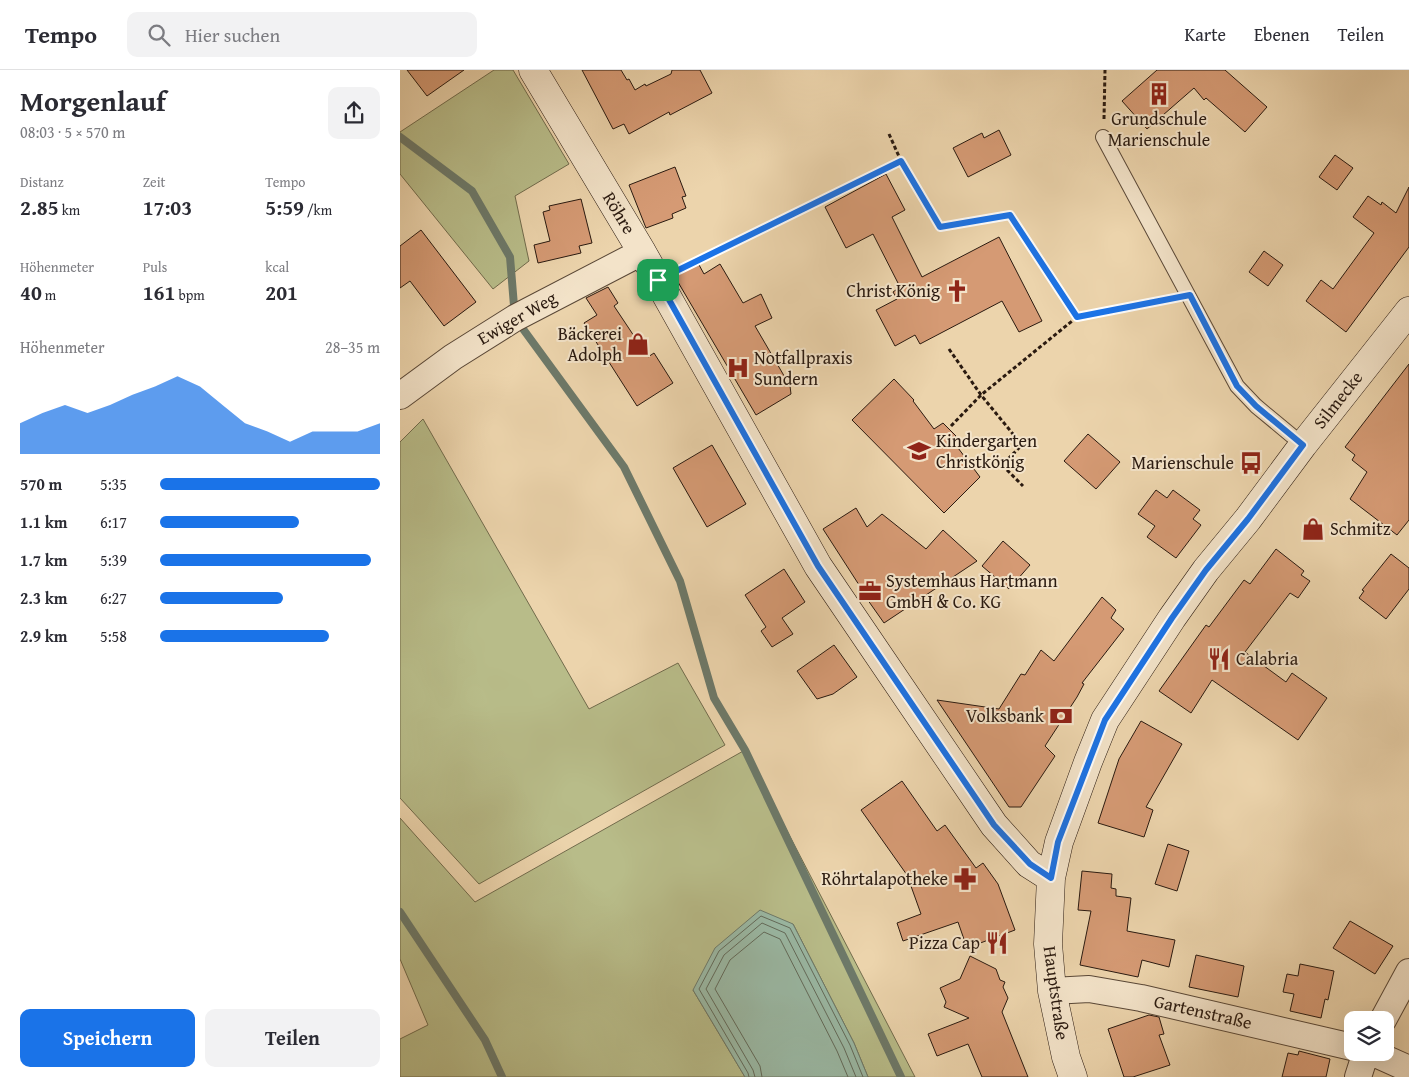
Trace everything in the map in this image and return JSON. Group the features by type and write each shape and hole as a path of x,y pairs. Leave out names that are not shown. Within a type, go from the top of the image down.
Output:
{"main road":[{"name":"Röhre","path":"533,70 642,252 818,566 994,825 1030,864 1051,878"},
{"name":"Silmecke","path":"1051,878 1058,842 1105,720 1200,578 1409,311"},
{"name":"Hauptstraße","path":"1051,878 1048,944 1052,991 1066,1057 1073,1077"}],"street":[{"name":"Ewiger Weg","path":"400,396 452,356 515,318 642,252"},
{"path":"1388,1011 1409,972"},
{"name":"Gartenstraße","path":"1052,991 1089,989 1141,998 1344,1045"},
{"path":"1358,1077 1363,1061"},
{"path":"1392,1061 1409,1069"}],"lane":[{"path":"1103,137 1190,295 1237,386 1256,406 1303,445"}],"path":[{"path":"1103,137 1105,70"},
{"path":"889,134 901,161 940,227 1010,215 1077,317"},
{"path":"658,280 901,161"},
{"path":"951,426 981,395 1077,317 1190,295"},
{"path":"949,349 981,395 1022,445 1002,465 1022,486"}],"green space":[{"path":"494,70 513,70 569,164 515,196 529,261 493,289 400,174 400,132"},
{"path":"423,419 589,709 678,663 725,745 479,884 400,798 400,442"},
{"path":"745,750 915,1077 868,1077 854,1043 793,924 693,990 745,1077 400,1077 400,1039 428,1025 400,959 400,818 475,902"}],"water":[{"path":"760,910 793,924 854,1043 868,1077 745,1077 693,990 715,948"}],"building":[{"path":"407,70 464,70 427,96"},
{"path":"582,70 621,70 635,90 671,74 672,70 700,70 712,93 670,115 669,112 629,134 624,124 613,129"},
{"name":"Grundschule Marienschule","path":"1157,70 1225,70 1267,107 1245,132 1206,98 1204,100 1194,88 1147,129 1122,101"},
{"path":"999,130 1011,155 968,177 953,148 982,133 984,138"},
{"path":"1335,155 1353,168 1337,190 1319,177"},
{"path":"675,167 686,196 682,197 686,208 672,214 673,218 646,228 629,185"},
{"name":"Christ König","path":"886,174 905,210 892,217 922,277 999,237 1042,321 1019,332 1002,301 920,344 915,335 895,346 876,310 897,299 893,292 900,287 873,234 846,248 825,207"},
{"path":"1409,187 1409,247 1346,332 1306,301 1321,280 1333,289 1374,233 1353,217 1368,196 1381,205 1382,202 1396,213"},
{"path":"581,199 592,243 579,246 581,253 538,263 534,245 550,241 543,212 550,210 549,206"},
{"path":"421,230 476,302 444,326 410,281 400,288 400,246"},
{"path":"1264,251 1283,265 1268,286 1249,272"},
{"path":"698,263 704,274 720,264 743,303 761,294 772,318 755,326 790,386 791,394 756,415 675,277"},
{"path":"608,287 618,303 614,306 648,357 654,353 673,383 637,406 584,323 597,315 586,298"},
{"path":"1409,364 1409,520 1397,535 1350,499 1367,472 1352,460 1355,455 1345,447"},
{"name":"Kindergarten Christkönig","path":"894,379 914,400 934,429 943,423 956,436 952,440 980,477 944,513 852,420"},
{"path":"1088,434 1120,462 1096,489 1064,461"},
{"path":"712,445 746,504 707,527 673,468"},
{"path":"1156,490 1167,498 1173,490 1200,510 1193,519 1201,525 1176,558 1147,537 1155,526 1138,514"},
{"path":"856,508 867,527 882,514 926,549 943,530 977,561 884,623 860,589 823,529"},
{"path":"1003,541 1030,565 1009,589 982,566"},
{"path":"1276,549 1304,571 1301,575 1310,581 1298,598 1290,593 1245,652 1286,682 1292,673 1327,698 1298,740 1212,680 1191,713 1159,691 1206,625 1209,627 1244,580 1250,584"},
{"path":"1391,554 1409,568 1409,589 1386,619 1359,598 1364,591 1362,590"},
{"path":"784,569 805,602 782,618 793,634 772,647 761,631 766,627 745,595"},
{"path":"1102,597 1116,610 1111,618 1124,629 1082,683 1084,684 1077,697 1045,746 1055,756 1021,807 1009,807 937,700 999,709 1021,674 1025,675 1041,650 1054,661"},
{"path":"834,645 857,677 833,694 817,699 797,671"},
{"path":"1141,721 1182,744 1146,807 1153,810 1144,837 1098,823 1119,759"},
{"path":"902,781 937,831 945,825 976,868 983,863 998,884 1015,930 967,948 958,922 903,941 897,923 921,914 907,875 861,810"},
{"path":"1168,844 1189,851 1177,891 1155,884"},
{"path":"1082,871 1112,874 1111,888 1116,889 1116,896 1131,898 1127,931 1175,940 1169,967 1142,960 1138,977 1080,965 1091,911 1078,910"},
{"path":"1350,921 1393,946 1375,974 1333,948"},
{"path":"1196,955 1244,966 1238,997 1189,987"},
{"path":"970,956 996,969 1000,980 1005,982 1003,987 1008,998 1002,1012 1028,1077 982,1077 968,1044 937,1056 928,1034 969,1018 944,1007 946,1002 940,988 960,979"},
{"path":"1300,964 1334,971 1328,1000 1325,999 1321,1018 1290,1011 1294,994 1283,992 1287,974 1298,976"},
{"path":"1149,1015 1159,1017 1164,1034 1159,1035 1170,1065 1133,1077 1124,1077 1108,1029"},
{"path":"1299,1051 1330,1059 1326,1077 1282,1077 1288,1053 1298,1055"}],"waterway":[{"path":"400,137 472,191 510,257 515,318 624,467 680,581 714,698 745,750 901,1077"},
{"path":"400,912 485,1040 502,1077"}],"place":[{"name":"Grundschule Marienschule","path":"1159,94"},
{"name":"Christ König","path":"957,291"},
{"name":"Bäckerei Adolph","path":"638,344"},
{"name":"Notfallpraxis Sundern","path":"738,368"},
{"name":"Kindergarten Christkönig","path":"919,451"},
{"name":"Marienschule","path":"1251,463"},
{"name":"Schmitz","path":"1313,529"},
{"name":"Systemhaus Hartmann GmbH & Co. KG","path":"870,591"},
{"name":"Calabria","path":"1219,659"},
{"name":"Volksbank","path":"1061,716"},
{"name":"Röhrtalapotheke","path":"965,879"},
{"name":"Pizza Cap","path":"997,943"}],"route":[{"path":"901,161 940,227 1010,215 1077,317 1190,295 1237,386 1256,406 1303,445 1248,519 1206,570 1105,720 1058,842 1051,878 1030,864 994,825 818,566 658,280 901,161"}]}
